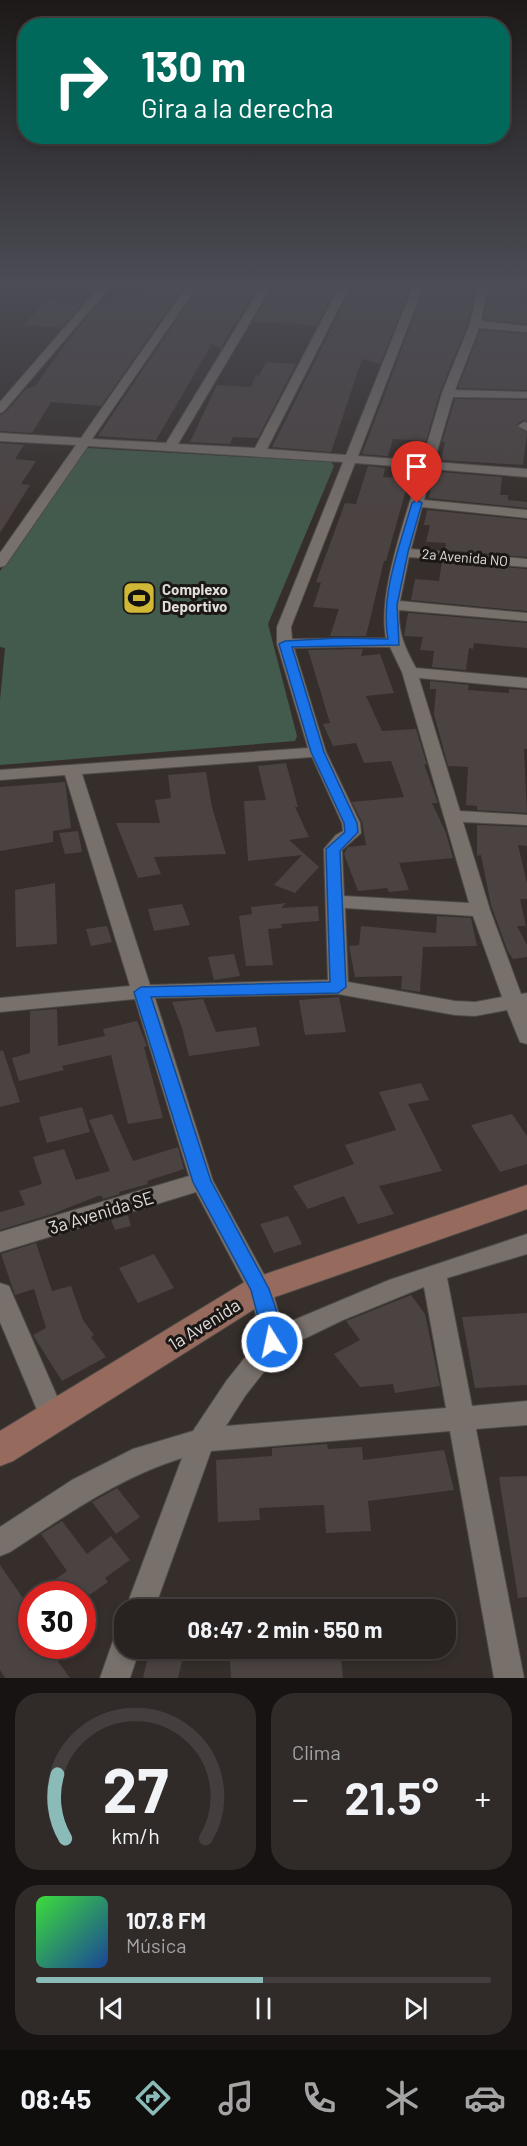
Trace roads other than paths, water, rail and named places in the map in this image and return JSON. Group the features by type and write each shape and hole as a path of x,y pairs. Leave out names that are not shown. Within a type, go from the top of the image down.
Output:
{"street":[{"path":"0,409 42,360"},
{"path":"0,563 140,360"},
{"path":"170,446 222,360"},
{"path":"259,452 306,360"},
{"path":"338,987 333,849 352,832 351,823 318,752 285,644 284,627 388,360"},
{"path":"461,360 448,393 403,552 392,605 391,625 395,643 410,672 480,910 521,1000 527,1037"},
{"path":"448,393 527,395"},
{"path":"0,437 349,458 527,473"},
{"path":"417,503 527,514"},
{"name":"2a Avenida NO","path":"403,552 527,562"},
{"path":"392,605 527,617"},
{"path":"285,644 395,643"},
{"path":"410,672 527,683"},
{"path":"0,775 318,752"},
{"path":"72,769 202,1182 260,1289 268,1315 272,1342"},
{"path":"452,816 527,820"},
{"path":"334,901 480,910"},
{"path":"0,1005 141,992 338,987 455,1008 475,1009 521,1000"},
{"name":"3a Avenida SE","path":"0,1242 202,1182"},
{"name":"1a Avenida","path":"0,1450 260,1289 527,1197"},
{"path":"144,1599 202,1440 236,1388 272,1342 322,1317 434,1273 527,1244"},
{"path":"434,1273 509,1678"},
{"path":"0,1293 53,1417"},
{"path":"0,1543 82,1488 143,1458 202,1440 527,1413"}],"place":[{"name":"Complexo Deportivo","path":"139,598"}]}
